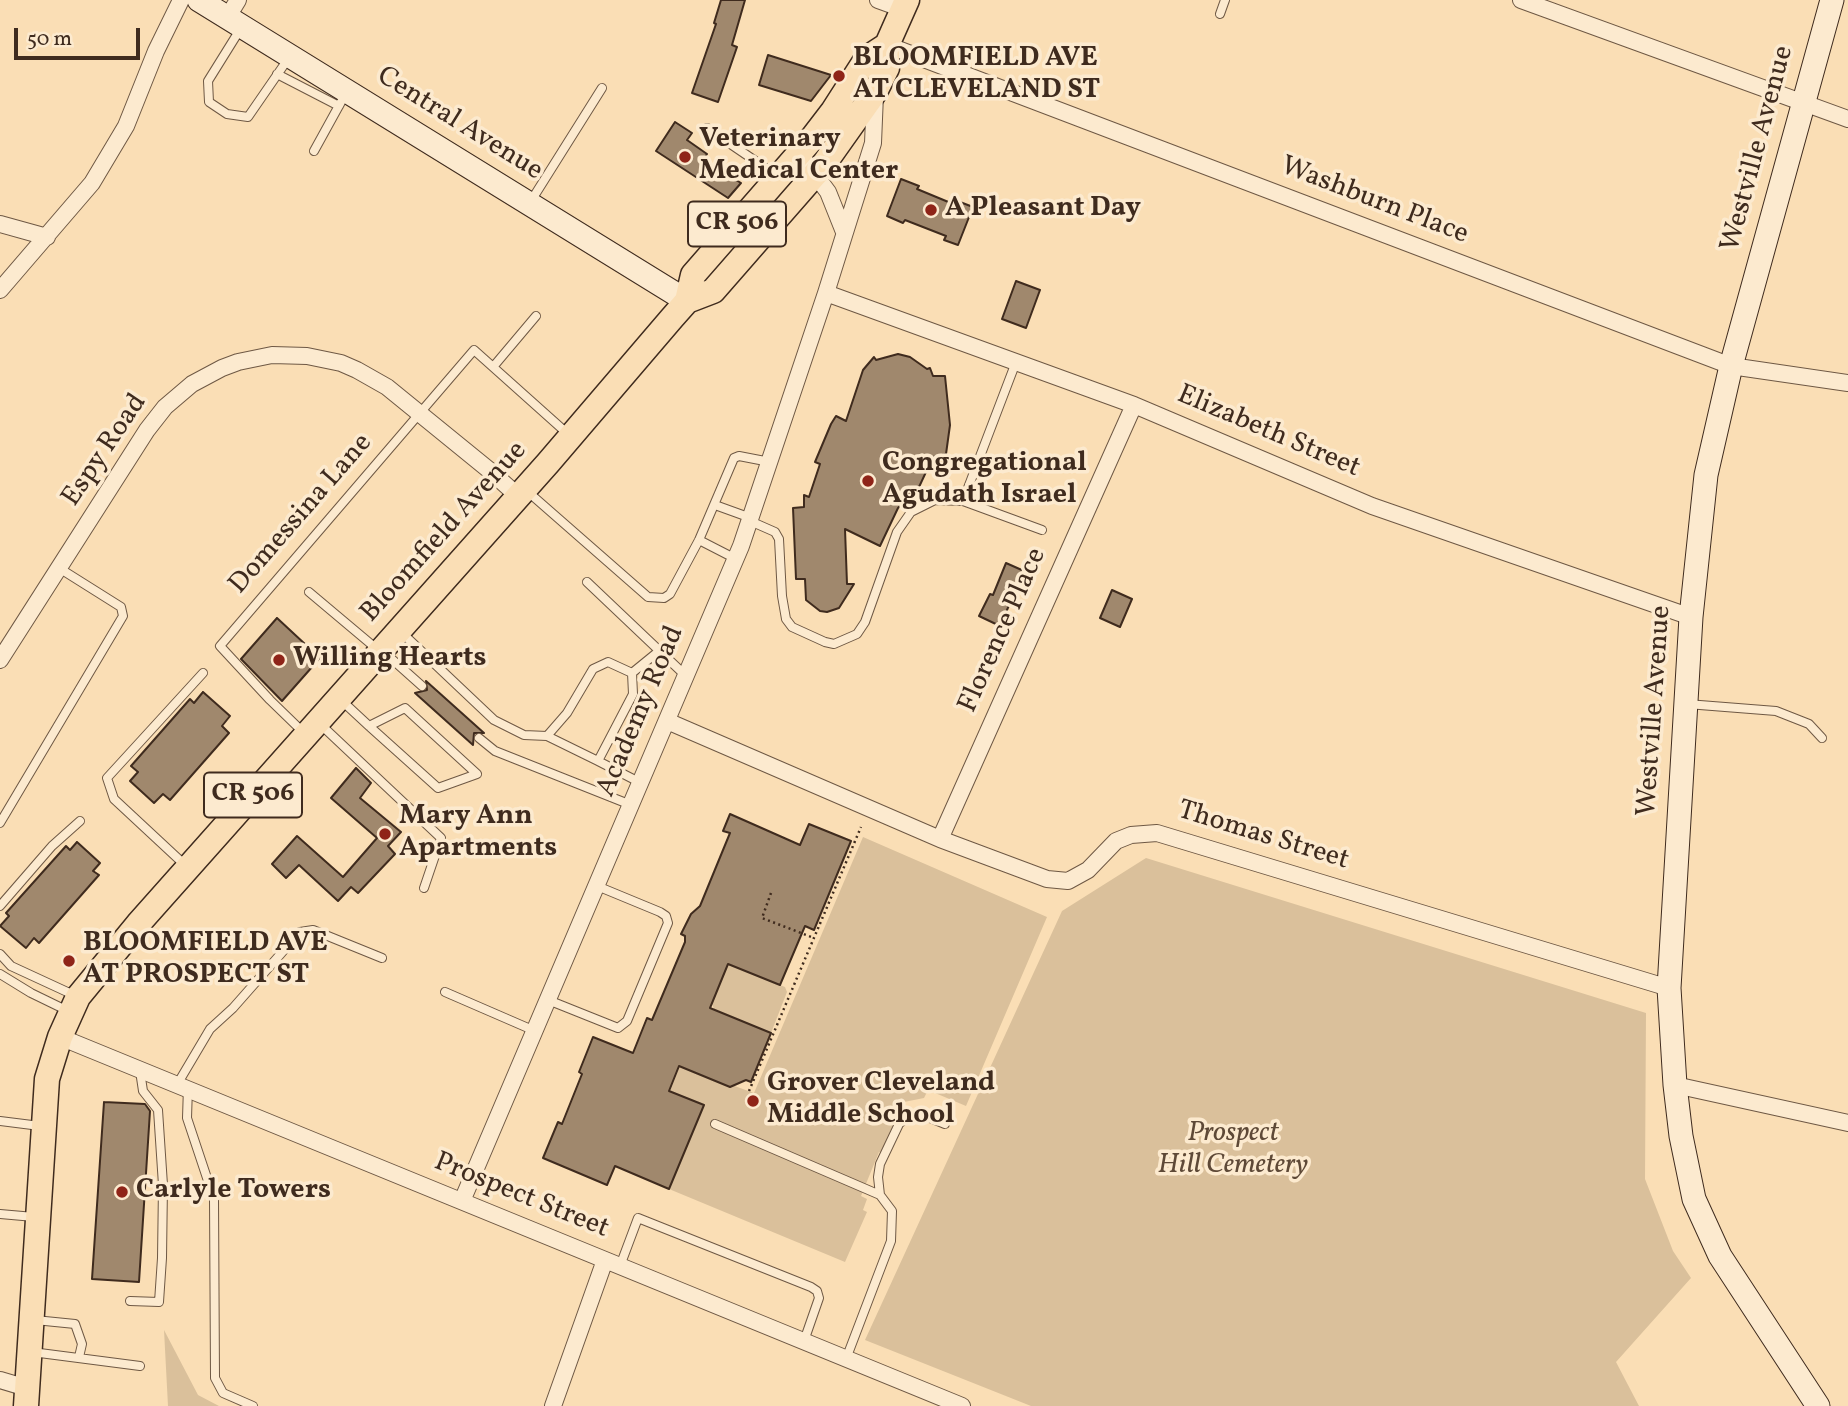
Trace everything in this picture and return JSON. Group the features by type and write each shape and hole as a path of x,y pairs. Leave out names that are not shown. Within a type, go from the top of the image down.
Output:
{"main road":[{"name":"Bloomfield Avenue","path":"27,1397 47,1079 60,1037 75,1005 103,965 687,302 713,291 815,175 848,134 875,92 887,68 887,45 905,5"},
{"name":"Bloomfield Avenue","path":"687,302 693,275 833,111 867,58 887,45"}],"street":[{"path":"0,290 92,183 126,126 156,51 181,0"},
{"name":"Central Avenue","path":"199,0 235,15 284,66 529,204 687,302"},
{"path":"878,0 905,5"},
{"path":"1521,0 1848,119"},
{"name":"Westville Avenue","path":"1818,1406 1720,1256 1694,1199 1686,1166 1675,1085 1669,988 1691,617 1706,475 1731,366 1832,0"},
{"name":"Washburn Place","path":"887,45 1731,366 1848,383"},
{"name":"Academy Road","path":"462,1202 736,559 826,293 873,143 875,92"},
{"path":"799,153 828,192 844,232"},
{"path":"0,224 47,237"},
{"name":"Elizabeth Street","path":"826,293 1134,405 1372,506 1691,617"},
{"name":"Espy Road","path":"0,660 165,407 192,384 238,362 272,355 298,355 341,363 372,378 522,492"},
{"name":"Florence Place","path":"940,839 1134,405"},
{"name":"Thomas Street","path":"667,721 940,839 1047,879 1068,881 1088,870 1116,841 1143,833 1175,836 1669,988"},
{"name":"Prospect Street","path":"60,1037 183,1085 962,1406"},
{"path":"1675,1085 1848,1124"},
{"path":"553,1406 612,1263"},
{"path":"0,1380 27,1397"}],"lane":[{"path":"1220,14 1224,0"},
{"path":"235,15 208,81 209,102 227,114 248,117 284,66"},
{"path":"529,204 602,88"},
{"path":"313,151 343,99"},
{"path":"707,128 778,177"},
{"path":"536,316 493,367 570,436"},
{"name":"Domessina Lane","path":"312,728 270,700 220,646 474,350 493,367"},
{"path":"963,501 1016,362"},
{"path":"522,492 648,597 664,598 670,594 699,540 734,458 739,456 770,462"},
{"path":"715,505 775,532 779,539 786,618 792,627 825,642 834,643 857,634 865,622 897,532 911,512 935,500 963,501 1042,530"},
{"path":"699,540 736,559"},
{"path":"0,823 123,616 121,607 59,568"},
{"path":"587,582 686,676"},
{"path":"309,592 422,686"},
{"path":"399,630 494,720 524,735 547,736 641,783"},
{"path":"632,673 659,651"},
{"path":"547,736 567,713 593,669 608,662 632,673"},
{"path":"188,868 114,799 107,778 202,673"},
{"path":"598,761 633,694 632,673"},
{"path":"339,698 369,726 438,788 477,774 405,708 369,726"},
{"path":"1686,704 1776,711 1809,724 1822,738"},
{"path":"312,728 441,838 424,888"},
{"path":"479,738 495,751 631,805"},
{"path":"0,906 52,846 80,821"},
{"path":"548,1000 618,1028 628,1021 668,923 666,916 660,912 597,886"},
{"path":"253,1406 223,1393 215,1378 214,1199 187,1118 183,1085 210,1029 233,1008 300,932 313,930 382,958"},
{"path":"0,954 11,965 75,1005"},
{"path":"0,974 32,993 75,1005"},
{"path":"445,992 535,1031"},
{"path":"130,1301 159,1302 162,1258 163,1185 158,1110 143,1091 140,1068"},
{"path":"880,1195 880,1164 900,1124 910,1115 923,1115 946,1124"},
{"path":"0,1122 43,1127"},
{"path":"715,1125 880,1195 892,1211 891,1241 846,1359"},
{"path":"0,1214 37,1217"},
{"path":"612,1263 638,1218 811,1287 817,1291 818,1297 803,1341"},
{"path":"31,1319 75,1324 82,1344 79,1357"},
{"path":"29,1352 140,1366"}],"path":[{"path":"749,1091 860,827"},
{"path":"771,893 762,918 814,938"}],"green space":[{"path":"863,837 1047,917 966,1106 928,1090 924,1098 904,1102 861,1196 867,1199 863,1210 867,1212 845,1262 669,1189 703,1105 669,1091 679,1066 754,1093"},
{"name":"Prospect Hill Cemetery","path":"1146,858 1646,1013 1645,1179 1673,1251 1691,1278 1616,1362 1639,1406 1031,1406 865,1340 1062,911"},
{"path":"728,964 785,987 787,992 771,1033 714,1009 712,1004"},
{"path":"164,1330 198,1395 219,1406 168,1406"}],"building":[{"path":"721,0 745,0 732,45 737,47 718,102 692,93 716,24 714,23"},
{"path":"768,55 831,75 811,101 759,85"},
{"name":"Veterinary Medical Center","path":"675,122 692,133 687,140 707,154 703,160 741,183 728,198 656,151"},
{"name":"A Pleasant Day","path":"901,179 919,186 917,189 958,206 960,202 973,207 958,245 944,240 946,236 887,216"},
{"path":"1016,281 1040,290 1026,328 1002,319"},
{"name":"Congregational Agudath Israel","path":"898,354 910,357 927,369 930,368 933,376 945,376 950,425 946,454 933,457 919,487 898,508 880,546 845,529 847,584 854,584 839,608 820,611 806,600 805,579 796,579 793,508 804,507 804,495 809,497 820,464 815,462 831,424 836,416 846,421 863,370 874,357 876,360"},
{"path":"1006,563 1024,571 1000,626 979,616 990,594 993,595"},
{"path":"1112,590 1132,599 1120,627 1100,618"},
{"name":"Willing Hearts","path":"277,618 320,658 282,701 241,659"},
{"path":"426,681 484,733 474,733 473,745 415,693 427,690"},
{"path":"203,692 230,716 222,726 229,733 170,800 163,794 154,803 130,781 138,772 131,766 190,699 194,703"},
{"name":"Mary Ann Apartments","path":"356,768 371,783 360,798 401,832 388,846 395,854 358,893 351,887 338,901 299,865 286,878 272,864 297,836 343,877 377,838 331,798"},
{"name":"Grover Cleveland Middle School","path":"730,814 800,845 809,824 851,841 814,930 805,926 780,985 728,964 710,1008 771,1033 751,1082 746,1080 730,1087 679,1066 669,1091 704,1105 669,1189 615,1166 607,1185 543,1158 558,1122 562,1124 593,1037 633,1053 647,1018 652,1020 685,942 685,936 681,934 691,914 700,906 730,833 723,831"},
{"path":"77,842 100,863 93,871 99,875 39,943 34,938 26,948 0,926 9,916 6,913 66,846 70,850"},
{"name":"Carlyle Towers","path":"104,1102 145,1104 150,1111 139,1282 92,1279"}],"place":[{"name":"BLOOMFIELD AVE AT CLEVELAND ST","path":"839,76"},
{"name":"Veterinary Medical Center","path":"685,157"},
{"name":"A Pleasant Day","path":"931,210"},
{"name":"Congregational Agudath Israel","path":"868,481"},
{"name":"Willing Hearts","path":"279,660"},
{"name":"Mary Ann Apartments","path":"385,834"},
{"name":"BLOOMFIELD AVE AT PROSPECT ST","path":"69,961"},
{"name":"Grover Cleveland Middle School","path":"753,1101"},
{"name":"Carlyle Towers","path":"122,1192"}]}
